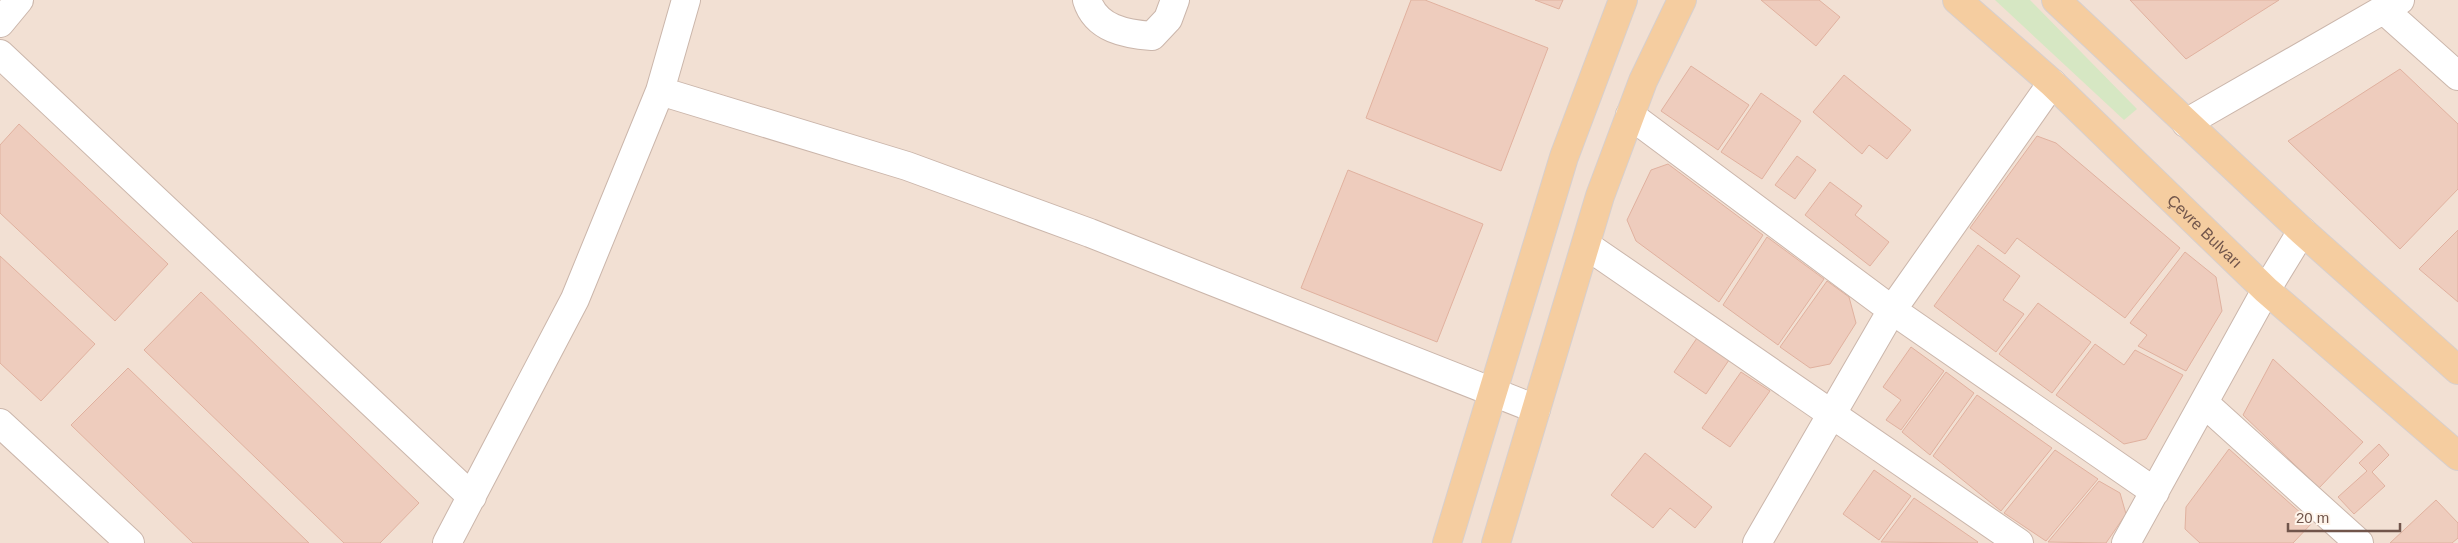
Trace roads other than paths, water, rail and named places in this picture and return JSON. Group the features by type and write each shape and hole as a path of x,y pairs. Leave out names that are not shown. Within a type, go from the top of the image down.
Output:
{"main road":[{"path":"1447,543 1564,157 1623,0"},
{"path":"1496,543 1600,196 1650,64 1682,0"},
{"name":"Çevre Bulvarı","path":"1957,0 2052,83 2266,290 2458,456"},
{"path":"2056,0 2302,231 2458,370"}],"street":[{"path":"0,23 19,0"},
{"path":"446,543 575,299 660,91 686,0"},
{"path":"1087,0 1090,8 1106,25 1127,34 1152,36 1168,19 1175,0"},
{"path":"2186,123 2392,5 2458,76"},
{"path":"0,54 472,497"},
{"path":"1757,543 1831,412 1892,310 2052,83"},
{"path":"660,91 916,170 1090,233 1536,409"},
{"path":"1630,115 1892,310 2155,492"},
{"path":"2130,541 2266,290 2302,231"},
{"path":"1586,244 2019,543"},
{"path":"2204,403 2359,543"},
{"path":"0,423 130,543"}]}
